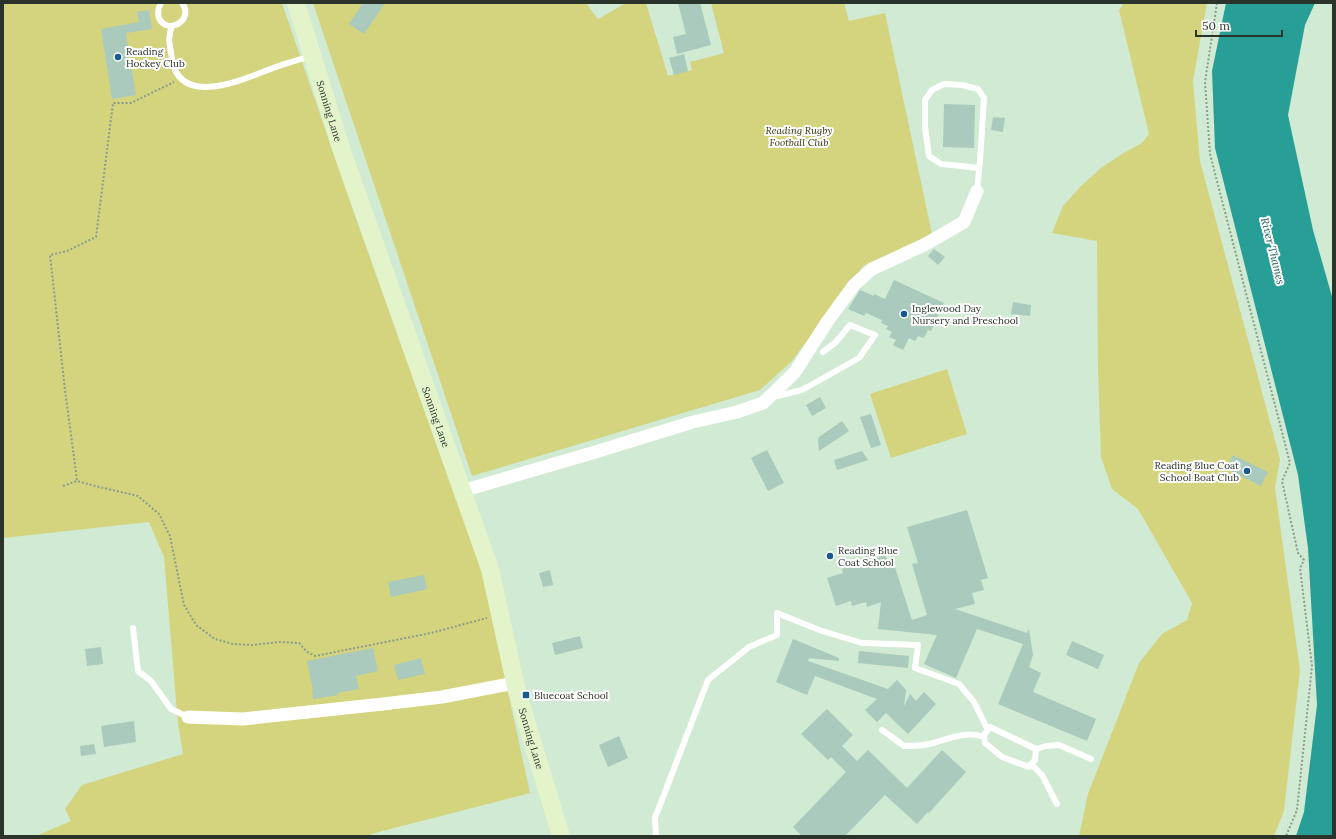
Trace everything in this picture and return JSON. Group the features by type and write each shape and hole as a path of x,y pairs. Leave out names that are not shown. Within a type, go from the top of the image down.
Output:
{"main road":[{"name":"Sonning Lane","path":"296,3 341,148 490,569 515,683 561,836"}],"street":[{"path":"462,491 592,454 693,422 737,412 763,403 795,372 826,322 854,285 872,269 924,245 964,222 977,191"},
{"path":"188,717 243,719 442,697 515,683"}],"lane":[{"path":"161,3 158,8 158,17 164,24 172,26 177,25 184,19 185,10 182,3"},
{"path":"172,26 168,36 173,66 181,79 194,86 214,87 239,82 275,68 313,56"},
{"path":"977,191 979,168 984,98 978,89 962,85 944,84 932,90 925,100 925,127 929,156 941,164 979,168"},
{"path":"767,398 802,390 859,358 875,335 850,325 836,342 824,352"},
{"path":"656,836 655,818 708,680 749,648 777,635 777,613 822,631 862,643 918,645 915,668 959,684 974,702 988,730"},
{"path":"133,628 138,671 151,681 171,709 188,717"},
{"path":"1036,749 1035,760 1029,767 1002,757 985,744 984,737 990,727 1036,749 1046,746 1060,746 1091,759"},
{"path":"882,730 904,746 929,744 956,736 977,734 984,737"},
{"path":"1031,764 1042,775 1057,804"}],"path":[{"path":"1217,3 1205,82 1210,154 1290,463 1282,481 1298,553 1304,560 1300,568 1312,666 1297,810 1286,836"},
{"path":"78,480 65,390 50,255 67,251 96,237 113,103 131,103 181,79"},
{"path":"63,486 78,480 91,485 138,496 159,514 170,536 184,605 196,625 215,639 233,644 252,645 280,642 299,643 306,651 315,656 430,633 500,615"}],"green space":[{"path":"3,3 282,3 347,193 482,572 530,793 367,836 36,836 71,821 65,809 82,785 183,754 178,724 164,557 149,522 3,538"},
{"name":"Reading Rugby Football Club","path":"313,3 586,3 598,19 626,3 646,3 668,76 692,70 690,62 724,53 711,3 844,3 849,21 885,13 932,234 863,266 791,362 760,390 472,476"},
{"path":"1124,3 1207,3 1193,81 1200,161 1280,459 1275,488 1300,670 1284,811 1274,836 1079,836 1088,794 1139,663 1162,634 1187,620 1192,603 1138,509 1112,489 1101,457 1098,370 1097,241 1052,233 1063,206 1081,186 1101,168 1142,143 1149,134 1119,10"},
{"path":"947,369 967,434 891,458 870,394"}],"water":[{"name":"River Thames","path":"1226,3 1315,3 1305,25 1288,115 1313,230 1333,300 1333,836 1296,836 1304,812 1317,705 1308,548 1298,475 1215,148 1212,71"}],"building":[{"path":"363,3 385,3 364,34 349,24"},
{"path":"678,3 700,3 711,45 677,54 673,37 686,34"},
{"name":"Reading Hockey Club","path":"149,10 152,29 126,33 136,95 112,99 101,29 139,22 137,12"},
{"path":"684,54 688,71 674,75 669,58"},
{"path":"944,104 975,105 974,148 943,147"},
{"path":"993,117 1005,118 1003,132 991,130"},
{"path":"934,249 945,257 938,265 928,256"},
{"name":"Inglewood Day Nursery and Preschool","path":"894,280 944,303 931,331 928,330 924,338 918,336 915,341 909,338 903,350 893,345 896,340 889,337 892,332 886,329 888,326 881,323 882,320 866,313 864,316 848,309 860,290 885,299"},
{"path":"1013,302 1031,305 1030,316 1011,314"},
{"path":"820,397 826,408 812,416 806,405"},
{"path":"871,414 881,445 871,448 860,417"},
{"path":"842,421 849,431 819,451 819,437"},
{"path":"767,450 784,483 768,491 751,458"},
{"path":"862,451 868,460 837,470 834,460"},
{"name":"Reading Blue Coat School Boat Club","path":"1233,455 1268,472 1261,486 1226,469"},
{"path":"967,510 988,578 981,580 984,590 972,593 975,604 955,609 1027,633 1029,629 1033,655 1029,667 1041,673 1033,692 1096,719 1087,741 998,704 1023,644 977,629 956,678 924,664 937,635 878,629 881,602 867,607 866,602 852,606 851,601 836,606 827,578 843,573 842,569 856,564 855,560 869,556 871,560 885,555 887,560 892,558 912,620 927,615 912,564 918,563 907,527"},
{"path":"550,570 553,585 543,587 539,573"},
{"path":"424,575 427,589 391,597 388,582"},
{"path":"580,636 583,648 555,655 552,643"},
{"path":"793,639 839,658 839,661 809,658 808,661 888,689 897,680 906,690 904,706 910,694 916,701 924,692 936,704 908,734 886,713 877,722 865,710 877,699 815,676 807,695 776,682"},
{"path":"1072,641 1104,655 1098,669 1066,655"},
{"path":"101,647 103,664 87,666 85,649"},
{"path":"373,648 378,671 356,676 359,689 337,693 338,695 313,699 313,690 307,661"},
{"path":"859,651 909,656 908,668 858,663"},
{"path":"421,658 425,674 398,680 394,665"},
{"path":"827,709 853,735 842,746 857,761 868,750 907,788 942,750 966,772 917,824 885,795 845,836 802,836 793,827 846,772 831,757 828,760 801,734"},
{"path":"134,721 136,742 104,747 101,726"},
{"path":"619,736 628,758 608,767 599,745"},
{"path":"94,744 96,754 81,756 80,746"}],"place":[{"name":"Reading Hockey Club","path":"118,57"},
{"name":"Inglewood Day Nursery and Preschool","path":"904,314"},
{"name":"Reading Blue Coat School Boat Club","path":"1247,471"},
{"name":"Reading Blue Coat School","path":"830,556"},
{"name":"Bluecoat School","path":"526,695"}]}
